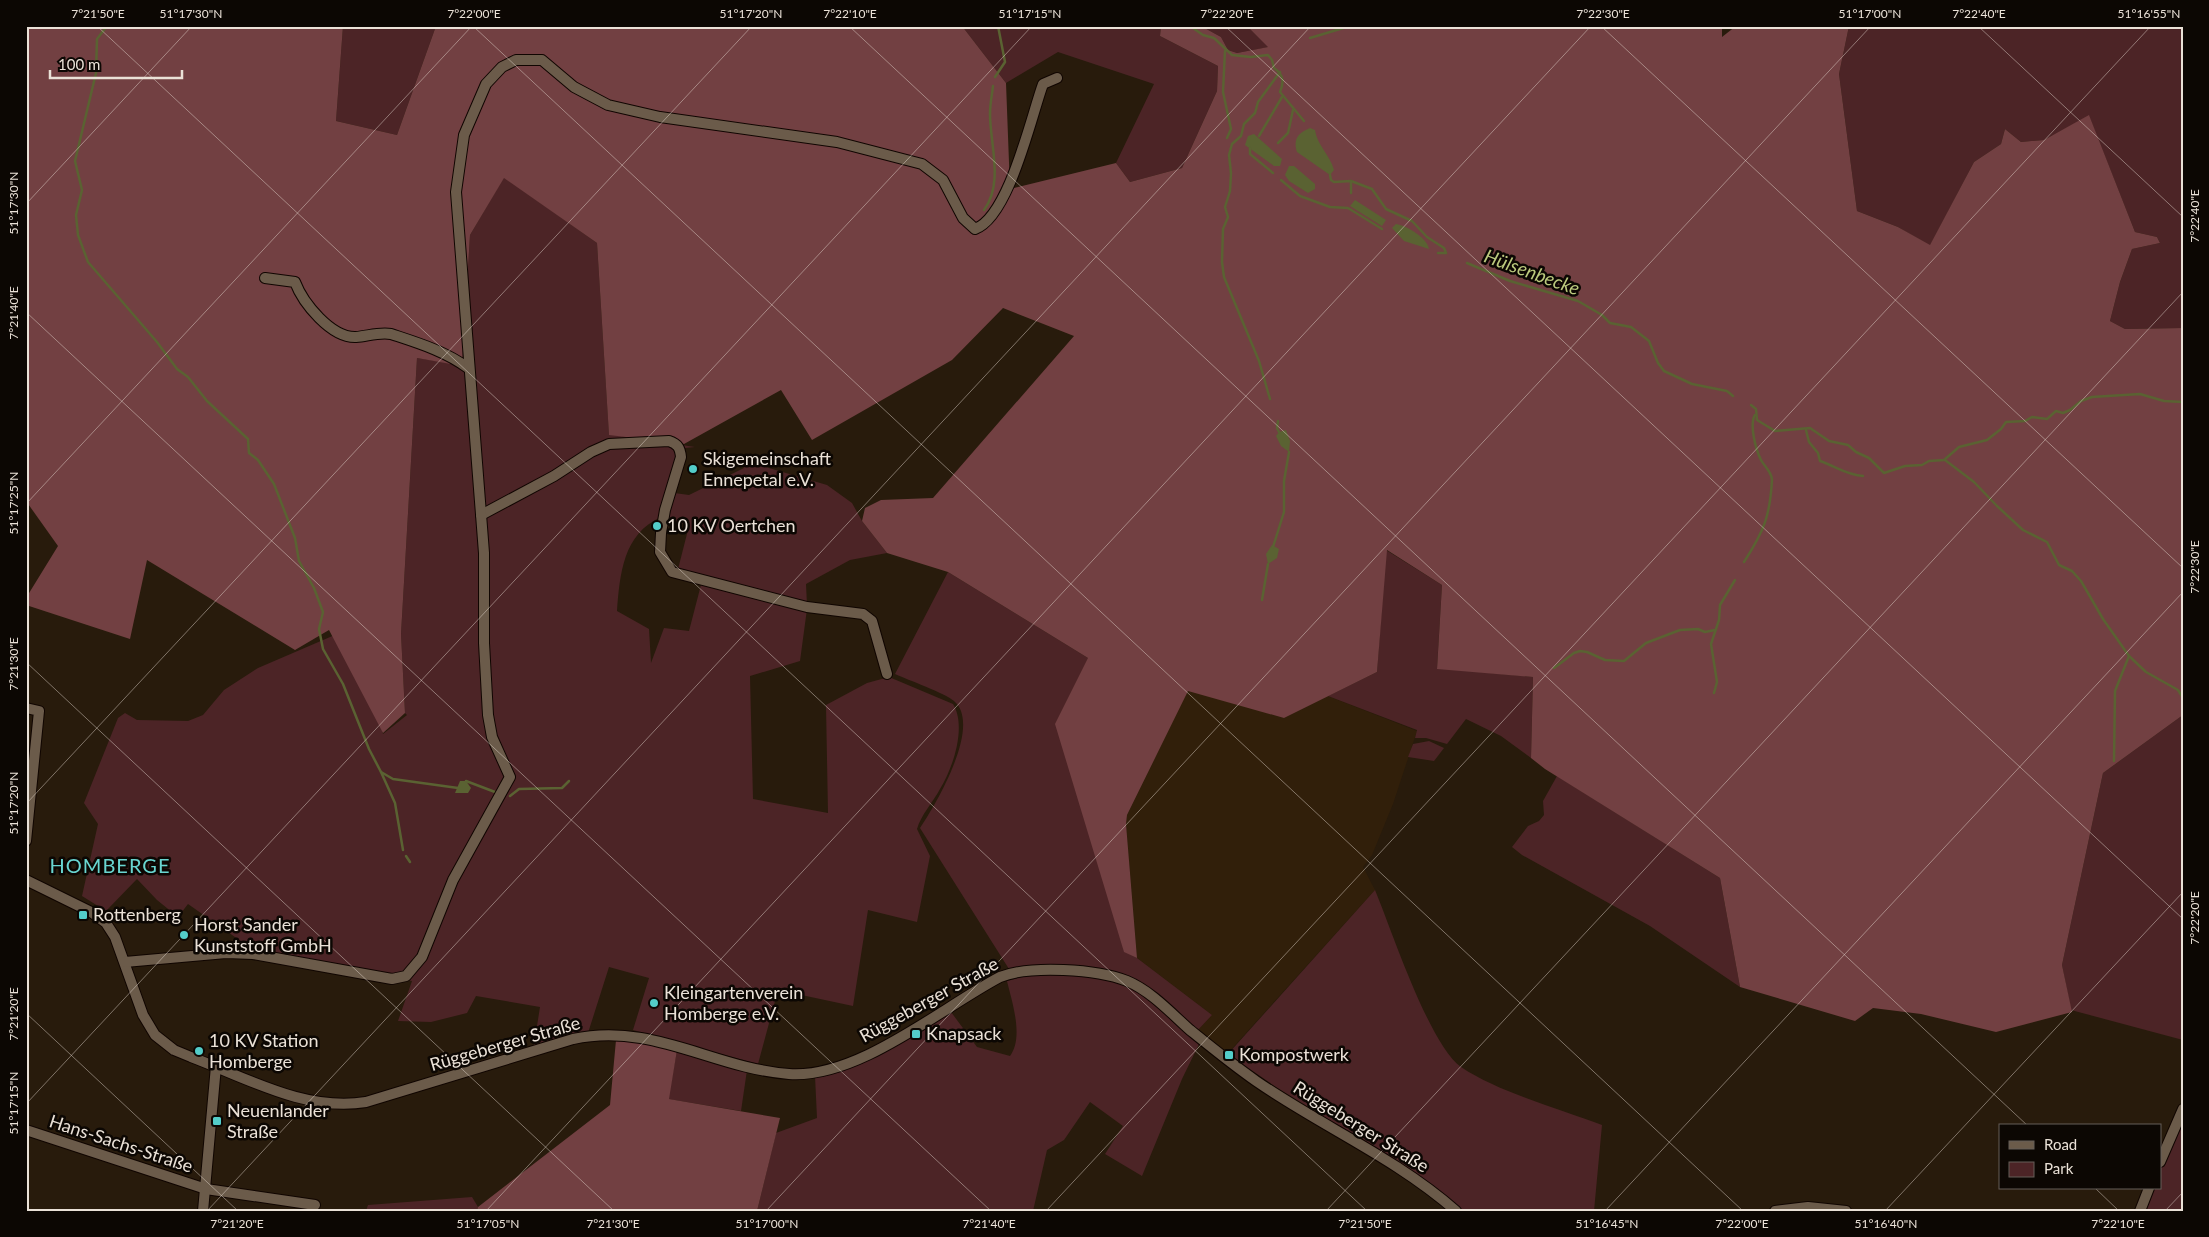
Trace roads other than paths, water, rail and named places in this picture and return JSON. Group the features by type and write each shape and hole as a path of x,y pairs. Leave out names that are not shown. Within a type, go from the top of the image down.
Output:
{"street":[{"path":"125,962 235,953 269,957 392,979 406,976 422,956 453,880 510,777 492,737 488,715 484,643 484,553 468,368 456,192 464,135 486,84 502,67 516,60 542,60 574,87 608,105 660,117 837,142 922,164 943,180 963,218 975,229 985,223 1001,202 1012,177 1043,84 1057,78"},
{"path":"265,278 295,282 306,304 328,324 346,336 391,334 432,348 456,359 468,368"},
{"path":"481,515 554,476 600,447 609,444 669,441 676,444 680,450 681,457 665,510 660,552 672,572 807,607 863,614 872,621 887,674"},
{"path":"26,708 39,711 26,841"},
{"name":"Rüggeberger Straße","path":"26,880 91,912 106,924 115,937 143,1015 155,1035 174,1050 306,1100 343,1104 379,1099 573,1039 596,1035 640,1036 763,1070 790,1074 814,1072 837,1067 904,1036 986,984 1007,974 1052,970 1084,973 1129,982 1152,997 1224,1057 1258,1082 1412,1176 1456,1211"},
{"path":"203,1211 216,1066"},
{"path":"2162,1157 2183,1109"},
{"name":"Hans-Sachs-Straße","path":"26,1130 206,1189 315,1205"},
{"path":"2140,1211 2148,1190"},
{"path":"1775,1211 1808,1207 1846,1211"}],"waterway":[{"path":"107,26 97,39 96,73 75,161 82,190 76,215 78,235 88,262 157,342 177,369 188,377 207,401 248,439 249,453 258,460 274,484 295,538 299,561 314,588 323,612 319,629 323,649 343,684 369,749 381,772 393,779 458,788"},
{"path":"995,77 1005,62 998,26"},
{"name":"Hülsenbecke","path":"1190,26 1203,35 1214,38 1232,55 1251,57 1268,55 1272,60 1274,68 1281,76 1282,85 1280,92 1304,121"},
{"path":"1310,38 1350,26"},
{"path":"1225,51 1223,92 1231,129 1227,138"},
{"path":"1270,399 1259,361 1224,277 1222,262 1223,229 1228,217 1225,207 1230,191 1229,155 1232,144 1241,136 1244,124 1255,113 1258,102 1280,72"},
{"path":"984,210 990,199 995,176 990,114 993,86"},
{"path":"1259,136 1282,97"},
{"path":"1278,143 1288,133 1293,110"},
{"path":"1250,148 1250,154 1273,173"},
{"name":"Hülsenbecke","path":"1330,175 1331,180 1334,182 1351,181 1372,189 1386,209 1412,221 1427,237 1444,248 1446,253"},
{"path":"1281,180 1300,196 1330,207 1348,208 1382,229"},
{"path":"1351,181 1351,193"},
{"name":"Hülsenbecke","path":"1438,253 1446,253"},
{"name":"Hülsenbecke","path":"1467,263 1510,281 1578,301 1602,315 1610,323 1631,327 1649,341 1658,363 1664,371 1692,384 1727,391 1733,396"},
{"name":"Hülsenbecke","path":"1751,405 1756,409 1757,420 1775,431 1810,428 1829,441 1848,445 1856,452 1869,458 1884,473 1905,466 1922,465 1929,461 1944,460 1959,447 1987,440 2001,429 2006,422 2025,421 2032,417 2047,419 2056,411 2063,413 2081,401 2092,397 2140,394 2164,401 2183,402"},
{"path":"1744,562 1765,523 1770,504 1772,480 1755,444 1753,431 1755,415"},
{"path":"1278,421 1277,428 1279,432"},
{"path":"1806,430 1809,442 1818,453 1820,461 1846,472 1863,476"},
{"path":"1273,547 1284,512 1284,481 1289,452"},
{"path":"1945,460 1974,482 2023,530 2047,542 2059,565 2072,571 2081,581 2103,619 2129,656 2146,672 2178,690 2183,698"},
{"path":"1262,600 1268,564"},
{"path":"1714,693 1717,682 1711,644 1719,620 1720,605 1735,580"},
{"path":"1554,668 1574,653 1580,651 1605,660 1624,661 1646,643 1680,630 1698,629 1705,632 1715,630"},
{"path":"2114,761 2115,691 2129,656"},
{"path":"381,772 395,803 403,850"},
{"path":"466,781 495,792"},
{"path":"510,796 519,789 562,788 569,781"},
{"path":"406,856 410,862"}],"place":[{"name":"Skigemeinschaft Ennepetal e.V.","path":"693,469"},
{"name":"10 KV Oertchen","path":"657,526"},
{"name":"Rottenberg","path":"83,915"},
{"name":"Horst Sander Kunststoff GmbH","path":"184,935"},
{"name":"Kleingartenverein Homberge e.V.","path":"654,1003"},
{"name":"Knapsack","path":"916,1034"},
{"name":"10 KV Station Homberge","path":"199,1051"},
{"name":"Kompostwerk","path":"1229,1055"},
{"name":"Neuenlander Straße","path":"217,1121"}],"district":[{"name":"HOMBERGE","path":"110,866"}]}
